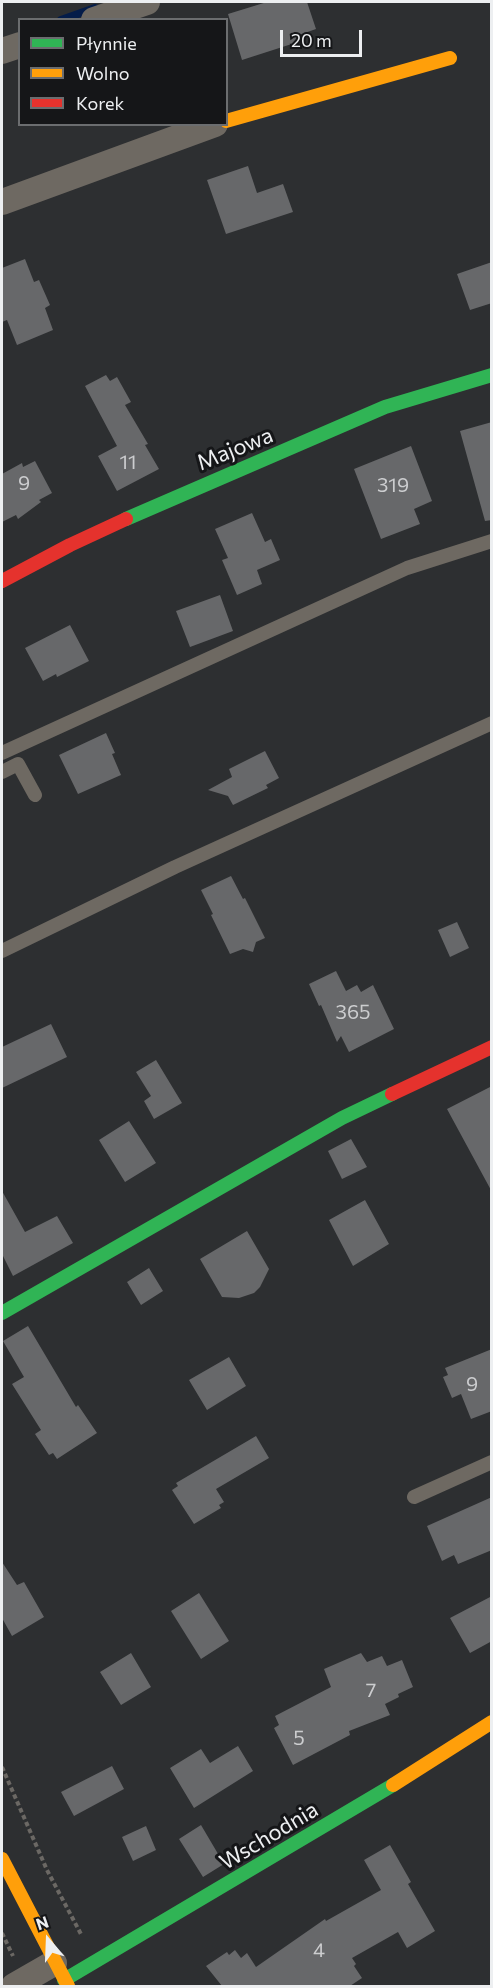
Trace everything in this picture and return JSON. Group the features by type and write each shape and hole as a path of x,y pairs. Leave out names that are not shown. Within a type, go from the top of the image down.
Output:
{"street":[{"path":"100,18 147,2"},
{"path":"2,51 18,46"},
{"path":"228,120 450,58"},
{"path":"2,202 210,126"},
{"name":"Majowa","path":"2,580 70,545 184,492 385,407 492,375"},
{"path":"2,1313 342,1118 492,1047"},
{"name":"Wschodnia","path":"62,1976 95,1963 375,1797 492,1722"},
{"path":"2,1859 62,1976 14,1986"}],"lane":[{"path":"2,753 407,568 492,541"},
{"path":"2,951 175,867 492,723"},
{"path":"2,772 18,764 35,795"},
{"path":"414,1497 492,1462"}],"path":[{"path":"2,1767 47,1870 95,1963"}],"building":[{"path":"267,2 307,2 316,29 299,35 301,41 242,60 228,14"},
{"path":"248,166 257,193 283,184 293,212 226,234 207,180"},
{"path":"25,259 34,282 39,280 50,305 45,308 53,330 17,345 7,320 2,322 2,268"},
{"path":"492,262 492,303 470,310 457,274"},
{"path":"106,375 110,381 117,377 131,402 125,405 148,444 145,445 159,469 117,491 98,456 117,446 85,386"},
{"path":"492,422 492,520 485,521 460,431"},
{"path":"411,446 432,501 414,509 420,524 381,539 354,469"},
{"path":"35,461 52,493 39,500 41,502 18,519 16,515 2,522 2,474 22,463 23,467"},
{"path":"252,513 265,542 271,539 280,560 257,570 262,584 237,595 222,560 228,558 215,529"},
{"path":"220,595 233,631 190,647 176,611"},
{"path":"70,625 89,661 57,677 56,674 43,681 25,648"},
{"path":"106,733 121,775 78,794 59,755"},
{"path":"265,751 279,778 266,785 268,788 233,805 228,796 208,790 232,777 229,769"},
{"path":"231,876 265,938 256,942 253,952 243,949 230,954 201,890"},
{"path":"457,922 469,948 450,957 438,930"},
{"path":"336,971 346,991 357,985 361,992 373,985 394,1029 349,1052 341,1036 337,1042 309,984"},
{"path":"51,1024 67,1057 2,1088 2,1047"},
{"path":"156,1060 182,1103 154,1119 144,1101 151,1096 136,1072"},
{"path":"492,1086 492,1192 447,1109"},
{"path":"129,1121 156,1163 125,1182 99,1140"},
{"path":"351,1139 367,1167 342,1179 328,1151"},
{"path":"2,1191 25,1232 57,1216 73,1243 13,1276 2,1254"},
{"path":"365,1200 389,1244 353,1266 329,1220"},
{"path":"247,1231 269,1269 260,1287 254,1293 239,1298 222,1297 200,1259"},
{"path":"149,1268 163,1291 141,1305 127,1282"},
{"path":"28,1326 76,1407 78,1405 97,1433 57,1459 53,1453 49,1455 35,1434 41,1430 12,1384 24,1377 3,1341"},
{"path":"492,1349 492,1411 471,1419 461,1394 452,1398 443,1377 448,1375 445,1368"},
{"path":"229,1357 246,1386 207,1410 189,1380"},
{"path":"256,1436 269,1458 216,1489 224,1502 219,1505 221,1508 194,1524 172,1490 178,1486 176,1483"},
{"path":"492,1497 492,1550 458,1564 454,1555 442,1561 427,1526"},
{"path":"2,1562 17,1585 24,1582 44,1617 12,1636 2,1618"},
{"path":"199,1593 229,1641 201,1659 171,1611"},
{"path":"492,1596 492,1641 470,1653 450,1618"},
{"path":"131,1653 151,1687 121,1705 100,1672"},
{"path":"361,1653 367,1662 382,1656 387,1666 402,1660 413,1687 398,1694 399,1697 385,1704 390,1715 349,1731 350,1735 293,1765 274,1728 279,1725 275,1716 331,1687 324,1669"},
{"path":"238,1746 253,1771 194,1808 170,1768 201,1749 210,1763"},
{"path":"112,1766 124,1789 74,1816 61,1792"},
{"path":"201,1825 224,1864 203,1877 179,1839"},
{"path":"146,1826 156,1850 133,1861 122,1837"},
{"path":"390,1845 411,1882 408,1884 435,1931 407,1948 398,1932 352,1958 362,1978 350,1986 222,1986 206,1966 227,1952 229,1955 235,1950 241,1958 247,1953 256,1967 325,1919 326,1921 381,1890 364,1860"}],"waterway":[{"path":"67,18 95,8"}],"traffic: fast":[{"path":"126,519 385,407 492,375"},
{"path":"2,1313 342,1118 392,1094"},
{"path":"64,1980 393,1785"}],"traffic: slow":[{"path":"228,120 450,58"},
{"path":"393,1785 492,1722"},
{"path":"2,1859 68,1986"}],"traffic: jam":[{"path":"2,581 126,519"},
{"path":"392,1094 492,1047"}]}
